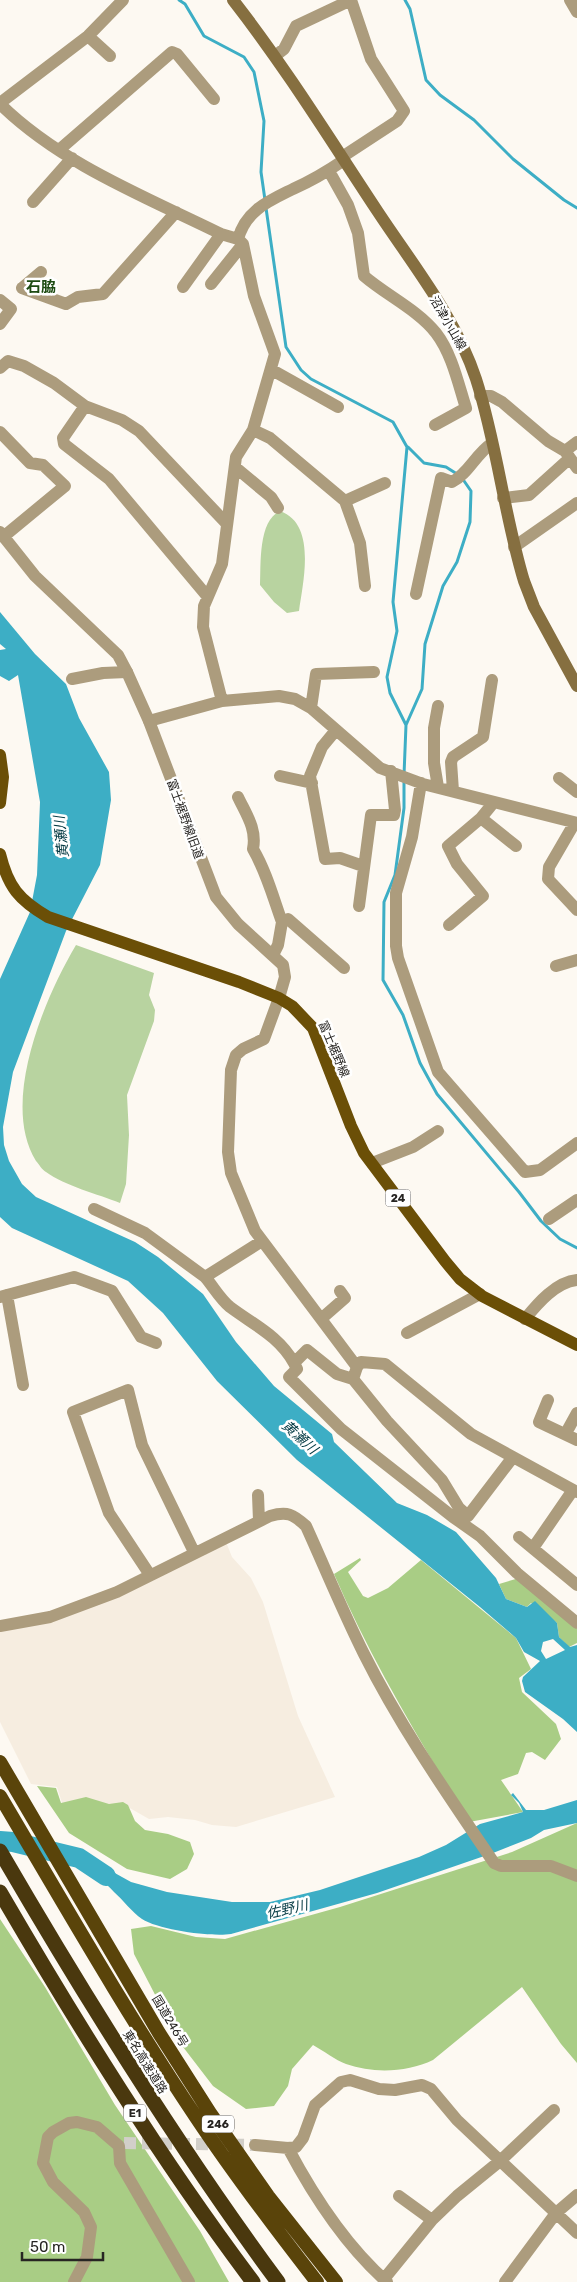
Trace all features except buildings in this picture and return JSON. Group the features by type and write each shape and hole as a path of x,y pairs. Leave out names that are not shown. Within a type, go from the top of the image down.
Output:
{"highway":[{"name":"国道246号","path":"0,1762 159,2033 210,2113 268,2196 336,2282"},
{"name":"246","path":"0,1796 98,1961 195,2116 256,2204 317,2282"},
{"name":"東名高速道路","path":"0,1850 52,1939 179,2142 278,2282"},
{"name":"E1","path":"0,1892 156,2145 253,2282"}],"main road":[{"name":"沼津小山線","path":"233,0 275,56 446,316 461,343 480,396 514,547 534,606 576,680"},
{"path":"0,755 2,777 0,803"},
{"name":"富士裾野線","path":"0,854 5,874 17,895 30,907 48,917 239,982 278,998 292,1006 313,1028 351,1126 372,1164 445,1262 460,1279 480,1294 577,1346"}],"street":[{"path":"123,0 88,36 0,104 19,123 72,158 176,212 240,242"},
{"path":"211,284 240,242 246,221 261,205 329,171 397,121 404,111 371,59 351,0 296,26 284,50 275,56"},
{"path":"570,0 577,12"},
{"path":"88,36 110,56"},
{"path":"59,150 172,52 177,54 214,99"},
{"path":"33,202 72,158"},
{"path":"329,171 348,205 358,233 364,276 412,312 434,332 443,345 466,408 435,425"},
{"path":"41,272 22,288 66,304 78,297 103,294 176,212"},
{"path":"183,288 221,234"},
{"path":"222,701 203,627 204,606 222,564 236,457 253,430 272,370 275,354 254,296 240,242"},
{"path":"0,300 11,308 0,324"},
{"path":"3,361 24,366 54,383 85,406 122,420 139,431 226,523"},
{"path":"272,370 338,407"},
{"path":"480,396 490,396 502,402 570,459"},
{"path":"85,406 63,438 64,444 109,479 208,596"},
{"path":"253,430 270,438 345,501 360,543 365,586"},
{"path":"0,432 30,463 43,465 65,486 2,534"},
{"path":"503,498 529,494 570,459 577,442"},
{"path":"416,594 441,478 452,482 462,475 480,451 491,444"},
{"path":"235,467 272,497 278,508"},
{"path":"345,501 385,483"},
{"path":"514,547 577,503"},
{"name":"富士裾野線旧道","path":"2,534 35,576 118,656 149,721 216,897 238,924 283,965 285,977 268,1033 264,1039 246,1047 236,1055 231,1070 228,1152 231,1174 255,1232 321,1319 387,1421 442,1480 460,1508 468,1516"},
{"path":"72,679 103,673 127,672"},
{"path":"311,708 316,674 374,672"},
{"path":"453,791 451,762 453,757 483,737 492,680"},
{"path":"149,721 222,701 279,696 295,699 311,708 375,764 416,781 575,823 549,867 548,879 577,910"},
{"path":"438,706 434,728 434,763 438,787"},
{"path":"336,730 322,747 310,776 325,860 340,858 363,866"},
{"path":"360,906 363,866 371,815 394,815 396,800 394,772"},
{"path":"280,776 312,784"},
{"path":"559,778 577,792"},
{"path":"416,781 412,837 396,893 396,946 405,978 438,1072 525,1172 540,1170 577,1143"},
{"path":"238,798 254,829 256,837 253,849 265,868 266,880 282,922 278,945 273,954"},
{"path":"449,925 483,896 457,864 448,846 481,818 494,802"},
{"path":"481,818 516,846"},
{"path":"282,922 288,919 344,968"},
{"path":"556,966 577,960"},
{"path":"372,1164 413,1147 438,1131"},
{"path":"549,1219 577,1200"},
{"path":"94,1209 145,1233 205,1277 229,1306 260,1326 286,1348 297,1369 290,1377 341,1429 480,1536 517,1573 577,1623"},
{"path":"205,1277 262,1241"},
{"path":"23,1385 4,1296 74,1277 112,1291 141,1337 156,1342"},
{"path":"525,1319 552,1291 564,1283 577,1280"},
{"path":"321,1319 345,1298 340,1291"},
{"path":"407,1333 480,1294"},
{"path":"294,1363 307,1350 337,1374 355,1373 361,1362 386,1364 472,1434 575,1491 533,1548"},
{"path":"150,1576 109,1513 73,1412 128,1390 142,1445 194,1552"},
{"path":"548,1400 539,1422 566,1433 577,1440"},
{"path":"566,1433 577,1413"},
{"path":"472,1530 468,1516 513,1457"},
{"path":"258,1495 259,1521"},
{"path":"0,1626 50,1617 117,1592 259,1521 284,1512 295,1515 306,1526 364,1654 422,1757 494,1863 501,1866 551,1866 577,1876"},
{"path":"519,1537 577,1585"},
{"path":"255,2145 296,2147 301,2142 315,2106 341,2082 350,2080 379,2089 395,2090 422,2085 431,2089 457,2120 577,2233"},
{"path":"288,2148 310,2190 346,2238 386,2280 432,2220 457,2196 500,2161 554,2110"},
{"path":"74,2282 87,2257 91,2227 84,2212 53,2182 43,2163 48,2138 60,2127 77,2122 97,2127 122,2144 120,2163 189,2282"},
{"path":"504,2282 556,2213 577,2194"},
{"path":"398,2196 432,2220"}],"shaded area":[{"path":"226,1542 232,1557 251,1578 263,1602 298,1716 335,1797 236,1827 212,1825 195,1820 168,1817 149,1819 128,1807 84,1808 62,1803 57,1787 31,1784 0,1722 0,1629 14,1627"}],"green space":[{"path":"280,511 292,518 299,528 305,555 305,570 299,611 287,613 274,602 260,585 264,533 273,516"},
{"path":"76,945 154,973 149,995 155,1010 154,1021 127,1095 129,1135 126,1184 120,1203 72,1186 45,1171 36,1161 26,1137 23,1110 24,1081 30,1052 51,993"},
{"path":"360,1558 361,1560 348,1572 363,1596 368,1598 388,1588 421,1560 516,1638 531,1669 519,1678 522,1692 556,1724 561,1739 545,1760 532,1752 526,1753 518,1774 501,1780 523,1812 469,1822 380,1669 334,1574"},
{"path":"519,1578 577,1629 577,1643 569,1647 559,1637 557,1623 531,1603 527,1607 506,1599 499,1584"},
{"path":"37,1786 56,1788 61,1803 86,1797 109,1804 123,1802 128,1805 135,1821 145,1830 168,1834 190,1842 194,1854 187,1869 170,1879 127,1869 69,1833"},
{"path":"577,1823 577,2063 561,2044 522,1987 433,2060 413,2067 379,2070 357,2067 334,2058 313,2045 292,2069 288,2086 274,2106 246,2109 213,2086 180,2043 134,1954 131,1929 151,1926 196,1937 225,1939 340,1907 512,1852"},
{"path":"0,1919 45,1987 115,2105 200,2231 229,2282 0,2282"}],"water":[{"name":"黄瀬川","path":"0,612 35,654 66,684 79,718 109,772 111,800 100,865 66,931 13,1072 3,1127 4,1145 9,1161 22,1184 36,1197 135,1242 158,1257 203,1294 236,1342 274,1386 332,1434 334,1442 397,1503 427,1515 456,1532 496,1578 506,1599 527,1607 535,1601 557,1623 559,1637 570,1647 577,1645 577,1732 563,1719 525,1692 522,1681 523,1677 540,1661 524,1652 516,1638 480,1607 297,1460 217,1381 163,1313 128,1281 12,1228 0,1217 0,979 30,912 37,875 40,802 18,675 9,681 0,676 0,650 6,649 0,644","holes":["553,1639 565,1650 546,1659 541,1651 543,1642"]},
{"path":"513,1793 526,1810 544,1810 577,1800 577,1823 544,1830 531,1838 493,1853 377,1893 231,1934 185,1932 150,1923 138,1916 107,1885 82,1865 86,1857 131,1882 167,1892 232,1902 270,1902 320,1890 419,1857 446,1845 480,1824 523,1812 519,1803 511,1795"}],"waterway":[{"path":"179,0 185,4 204,36 244,57 254,72 264,121 261,172 265,200"},
{"path":"405,0 410,9 426,80 440,95 474,120 513,159 564,200 577,208"},
{"path":"266,208 286,347 301,370 311,379 393,422 407,447 393,602 397,631 387,677 390,693 406,725 404,775"},
{"path":"408,447 424,463 446,467 457,474"},
{"path":"406,725 422,689 425,644 443,586 457,562 470,522 471,491 462,478"},
{"path":"404,781 404,808 395,875 384,902 383,980 403,1015 420,1063 437,1094 541,1221 560,1239 577,1248"},
{"name":"佐野川","path":"0,1841 13,1842 79,1858 106,1876"}],"tunnel":[{"path":"124,2143 255,2145"}],"district":[{"name":"石脇","path":"41,287"}]}
